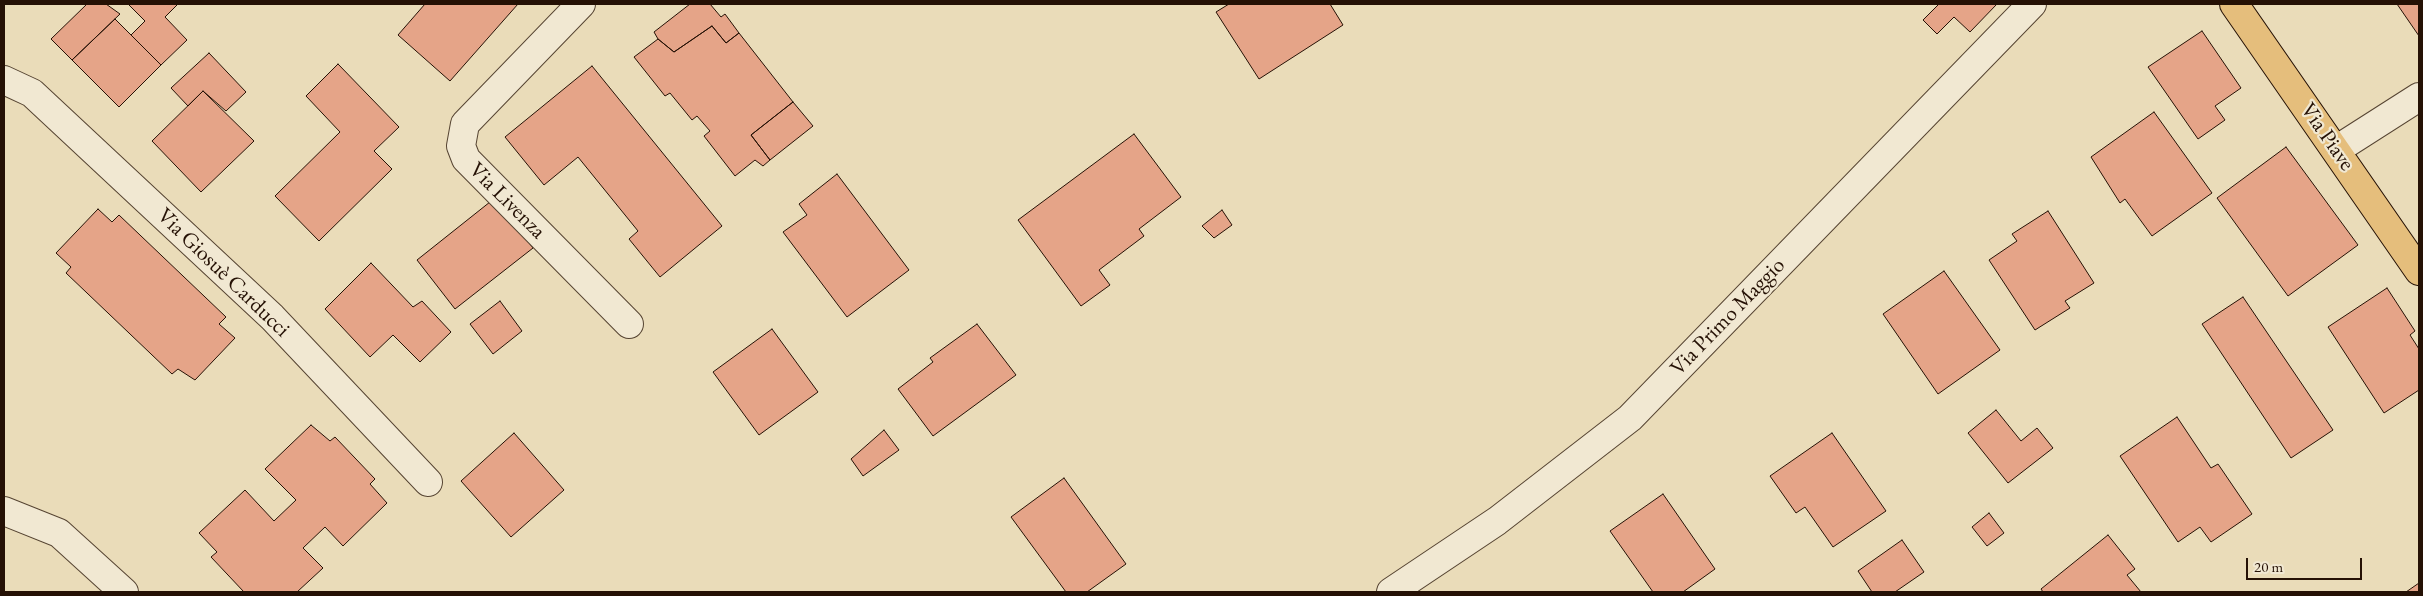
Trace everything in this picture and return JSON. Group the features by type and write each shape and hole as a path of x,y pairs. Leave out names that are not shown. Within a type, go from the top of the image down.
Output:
{"main road":[{"name":"Via Piave","path":"2234,4 2419,271"}],"street":[{"name":"Via Livenza","path":"581,4 465,124 460,146 466,159 629,324"},
{"name":"Via Primo Maggio","path":"1391,592 1497,521 1630,418 2032,4"},
{"name":"Via Giosuè Carducci","path":"4,80 32,92 272,316 428,482"},
{"path":"2336,150 2419,97"},
{"path":"4,511 59,533 124,592"}],"building":[{"path":"87,4 106,4 120,14 72,60 51,39"},
{"path":"128,4 178,4 165,17 187,40 161,65 131,35 145,21"},
{"path":"425,4 518,4 450,81 398,35"},
{"path":"690,4 710,4 721,17 725,14 739,33 726,43 712,26 674,52 658,39 654,32"},
{"path":"1229,4 1330,4 1343,25 1259,79 1216,12"},
{"path":"1939,4 1997,4 1970,32 1954,17 1937,34 1923,20"},
{"path":"2397,4 2419,4 2419,36"},
{"path":"115,19 161,65 119,107 72,60"},
{"path":"712,26 726,43 739,33 793,102 751,135 770,160 763,166 755,160 735,176 704,136 710,131 697,116 692,120 670,93 665,96 634,57 658,39 674,52"},
{"path":"2202,31 2241,88 2215,106 2225,120 2198,139 2148,67"},
{"path":"209,53 246,92 226,111 203,91 188,106 171,88"},
{"path":"338,64 399,127 374,151 392,169 319,241 275,196 340,132 306,96"},
{"path":"592,66 722,226 660,277 629,239 638,231 578,157 544,185 505,137"},
{"path":"203,91 254,141 201,192 152,141"},
{"path":"793,102 813,126 770,160 751,135"},
{"path":"2154,112 2212,193 2152,236 2125,199 2120,203 2091,157"},
{"path":"1134,134 1181,197 1139,229 1144,236 1099,270 1110,285 1081,306 1018,220"},
{"path":"2286,147 2358,245 2288,296 2217,198"},
{"path":"837,174 909,270 847,317 783,232 807,215 799,204"},
{"path":"495,198 533,248 455,309 417,260"},
{"path":"98,209 112,222 119,215 226,317 219,324 235,338 195,380 178,369 172,374 66,273 71,267 56,253"},
{"path":"1222,210 1232,225 1214,238 1202,226"},
{"path":"2048,211 2094,283 2065,301 2070,308 2035,330 1989,260 2017,241 2012,234"},
{"path":"371,263 413,307 422,301 451,332 420,362 393,335 370,357 325,309"},
{"path":"1944,271 2000,350 1938,394 1883,314"},
{"path":"2387,288 2415,331 2410,335 2419,349 2419,390 2384,413 2328,327"},
{"path":"2243,297 2333,430 2291,458 2202,324"},
{"path":"500,301 522,331 493,354 470,324"},
{"path":"977,324 1016,375 933,436 898,389 933,362 930,358"},
{"path":"772,329 818,392 759,435 713,372"},
{"path":"1996,410 2021,441 2037,428 2053,448 2008,483 1968,433"},
{"path":"2177,417 2211,468 2218,464 2252,514 2211,542 2200,527 2178,542 2120,456"},
{"path":"311,425 330,441 335,437 375,479 370,484 387,503 343,546 325,527 303,548 323,568 297,592 244,592 211,557 217,552 199,533 245,490 274,521 296,500 265,469"},
{"path":"884,430 899,450 863,476 851,459"},
{"path":"514,433 564,490 511,537 461,481"},
{"path":"1832,433 1886,511 1833,547 1805,507 1796,513 1770,476"},
{"path":"1064,478 1126,564 1087,592 1066,592 1011,517"},
{"path":"1663,494 1715,569 1683,592 1653,592 1610,531"},
{"path":"1989,513 2004,533 1987,546 1972,527"},
{"path":"2108,535 2135,569 2127,575 2141,592 2043,592 2041,589"},
{"path":"1902,540 1924,572 1895,592 1872,592 1858,571"},
{"path":"2419,583 2419,592 2406,592"}]}
